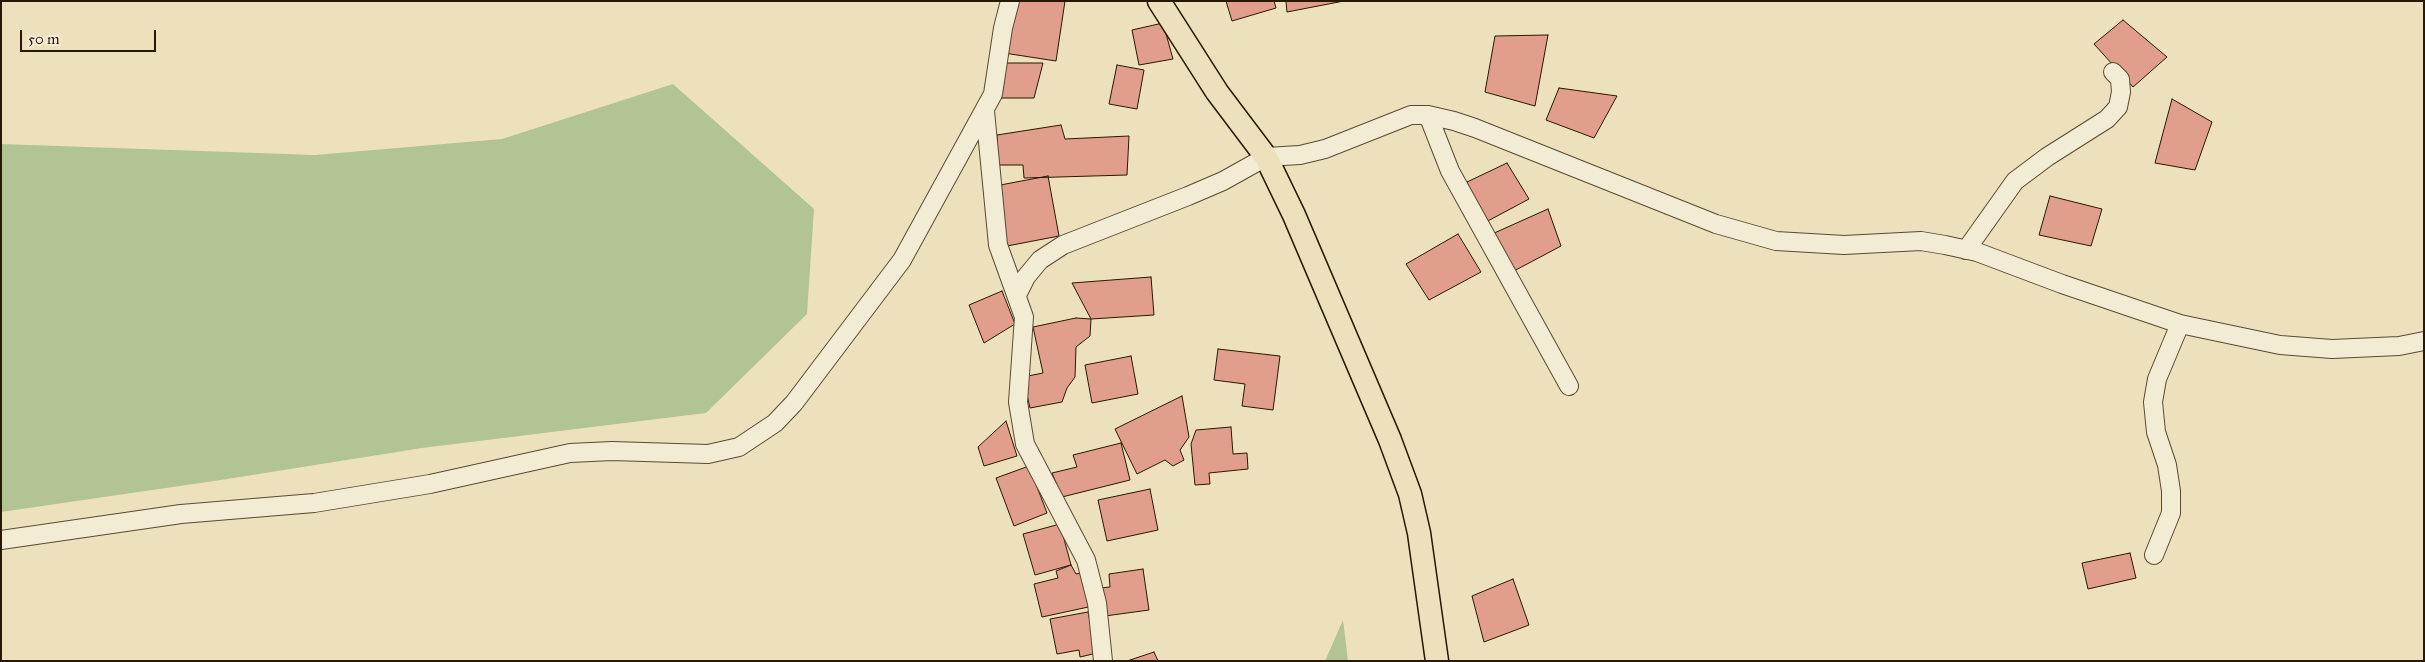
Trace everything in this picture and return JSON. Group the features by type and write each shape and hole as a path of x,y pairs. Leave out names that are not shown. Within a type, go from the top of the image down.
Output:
{"main road":[{"path":"1165,4 1216,92 1266,157 1294,215 1390,440 1410,494 1419,534 1437,661"}],"street":[{"path":"1,540 181,514 314,503 430,484 570,453 612,451 708,454 739,447 775,423 794,403 902,260 993,94 1003,28 1010,1"},
{"path":"1966,250 2015,181 2047,157 2107,118 2118,107 2121,92 2120,79 2113,72"},
{"path":"984,110 998,245 1025,326 1018,380 1018,402 1025,444 1086,560 1097,603 1103,661"},
{"path":"1016,295 1026,277 1049,252 1223,181 1266,157 1300,155 1325,150 1410,115 1428,115 1475,128 1744,234 1784,242 1844,245 1921,241 1966,250 2180,324 2280,346 2332,349 2400,346 2424,341"},
{"path":"1428,115 1450,172 1569,386"},
{"path":"2154,555 2171,513 2171,491 2167,465 2156,432 2152,402 2157,378 2180,324"}],"green space":[{"path":"673,84 814,209 807,314 706,413 422,448 1,512 1,144 315,155 502,139"},
{"path":"1343,620 1348,661 1325,661"}],"building":[{"path":"1012,1 1065,1 1056,61 1004,53"},
{"path":"1226,1 1274,1 1276,8 1232,21"},
{"path":"1286,1 1344,1 1287,12"},
{"path":"2123,20 2167,57 2133,87 2094,44"},
{"path":"1163,23 1173,59 1139,65 1132,30"},
{"path":"1548,35 1535,106 1485,92 1495,36"},
{"path":"1005,63 1043,63 1034,98 1000,98"},
{"path":"1117,65 1144,70 1137,109 1109,104"},
{"path":"1559,88 1617,96 1594,138 1546,120"},
{"path":"2172,99 2212,122 2195,170 2155,163"},
{"path":"1061,125 1065,139 1129,136 1127,175 1024,178 1023,165 998,165 997,135"},
{"path":"1507,163 1529,199 1484,223 1467,182"},
{"path":"1048,176 1059,236 1007,246 995,186"},
{"path":"2050,196 2102,209 2091,246 2039,235"},
{"path":"1548,209 1561,246 1512,272 1492,234"},
{"path":"1458,234 1481,272 1429,300 1406,264"},
{"path":"1151,277 1154,315 1091,319 1072,283"},
{"path":"1002,291 1015,324 984,343 969,305"},
{"path":"1076,318 1091,319 1090,336 1076,347 1075,377 1067,388 1062,402 1030,408 1023,377 1043,373 1033,327"},
{"path":"1218,349 1280,356 1273,410 1242,406 1245,384 1214,380"},
{"path":"1131,356 1138,394 1092,403 1085,365"},
{"path":"1182,396 1189,437 1180,450 1184,460 1173,466 1165,460 1137,474 1115,429"},
{"path":"1006,421 1017,456 984,466 978,447"},
{"path":"1231,427 1233,454 1247,453 1248,469 1209,473 1210,484 1195,485 1191,444 1196,430"},
{"path":"1121,443 1130,480 1062,497 1052,473 1077,467 1073,455"},
{"path":"1029,466 1047,513 1014,526 996,478"},
{"path":"1150,489 1158,530 1107,541 1098,500"},
{"path":"1060,524 1071,565 1035,575 1023,534"},
{"path":"2130,553 2136,578 2088,589 2082,563"},
{"path":"1071,565 1076,574 1085,572 1093,606 1042,617 1034,584 1058,578 1056,571"},
{"path":"1143,569 1149,610 1105,616 1101,588 1110,587 1109,574"},
{"path":"1513,579 1529,625 1484,642 1472,596"},
{"path":"1088,612 1097,653 1080,657 1079,650 1057,654 1050,619"},
{"path":"1154,652 1158,661 1127,661"}]}
